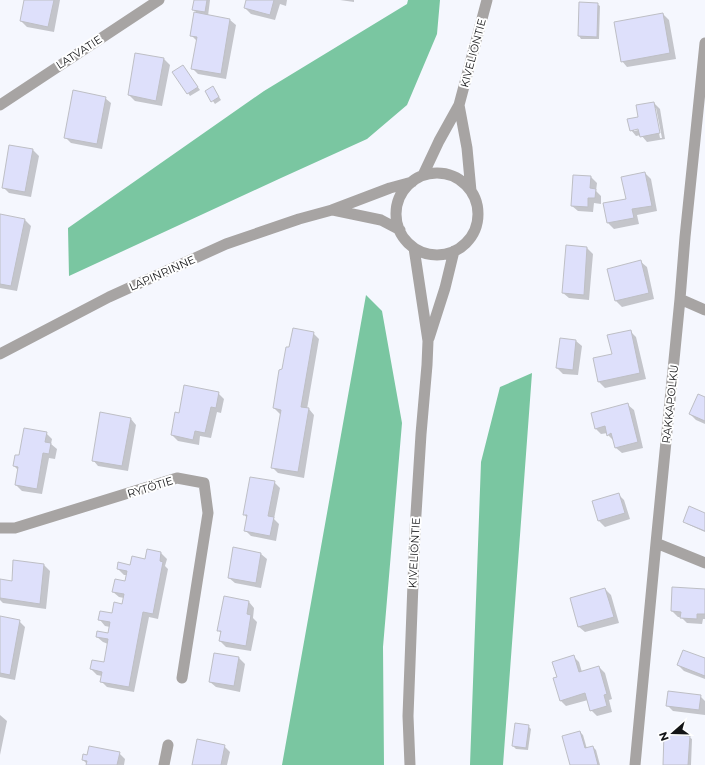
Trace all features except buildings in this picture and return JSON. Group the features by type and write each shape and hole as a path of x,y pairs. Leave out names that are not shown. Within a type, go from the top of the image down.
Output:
{"street":[{"name":"LATVATIE","path":"0,105 159,0"},
{"name":"KIVELIÖNTIE","path":"423,175 439,141 459,106 487,0"},
{"name":"RAKKAPOLKU","path":"635,765 685,237 704,70 705,43"},
{"name":"KIVELIÖNTIE","path":"459,106 467,148 471,191"},
{"path":"436,173 450,175 462,181 471,191 476,202 478,213 472,236 464,245 454,251 440,255 427,253 414,248 403,237 400,230 397,217 398,204 403,192 412,182 423,175 436,173"},
{"name":"LAPINRINNE","path":"0,354 109,297 226,244 299,219 332,210 390,188 412,182"},
{"name":"LAPINRINNE","path":"332,210 381,220 400,230"},
{"name":"KIVELIÖNTIE","path":"410,765 408,716 415,530 428,341 414,248"},
{"name":"KIVELIÖNTIE","path":"428,341 445,288 454,251"},
{"path":"680,299 705,310"},
{"name":"RYTÖTIE","path":"0,528 15,528 177,478 204,483 208,514 182,678"},
{"path":"656,544 705,563"},
{"path":"164,765 168,746"}],"green space":[{"path":"408,0 440,0 437,34 407,105 367,139 69,276 68,228 264,91 407,4"},
{"path":"366,295 382,311 402,423 383,647 384,765 282,765"},
{"path":"532,373 503,765 470,765 481,462 500,387"}]}
